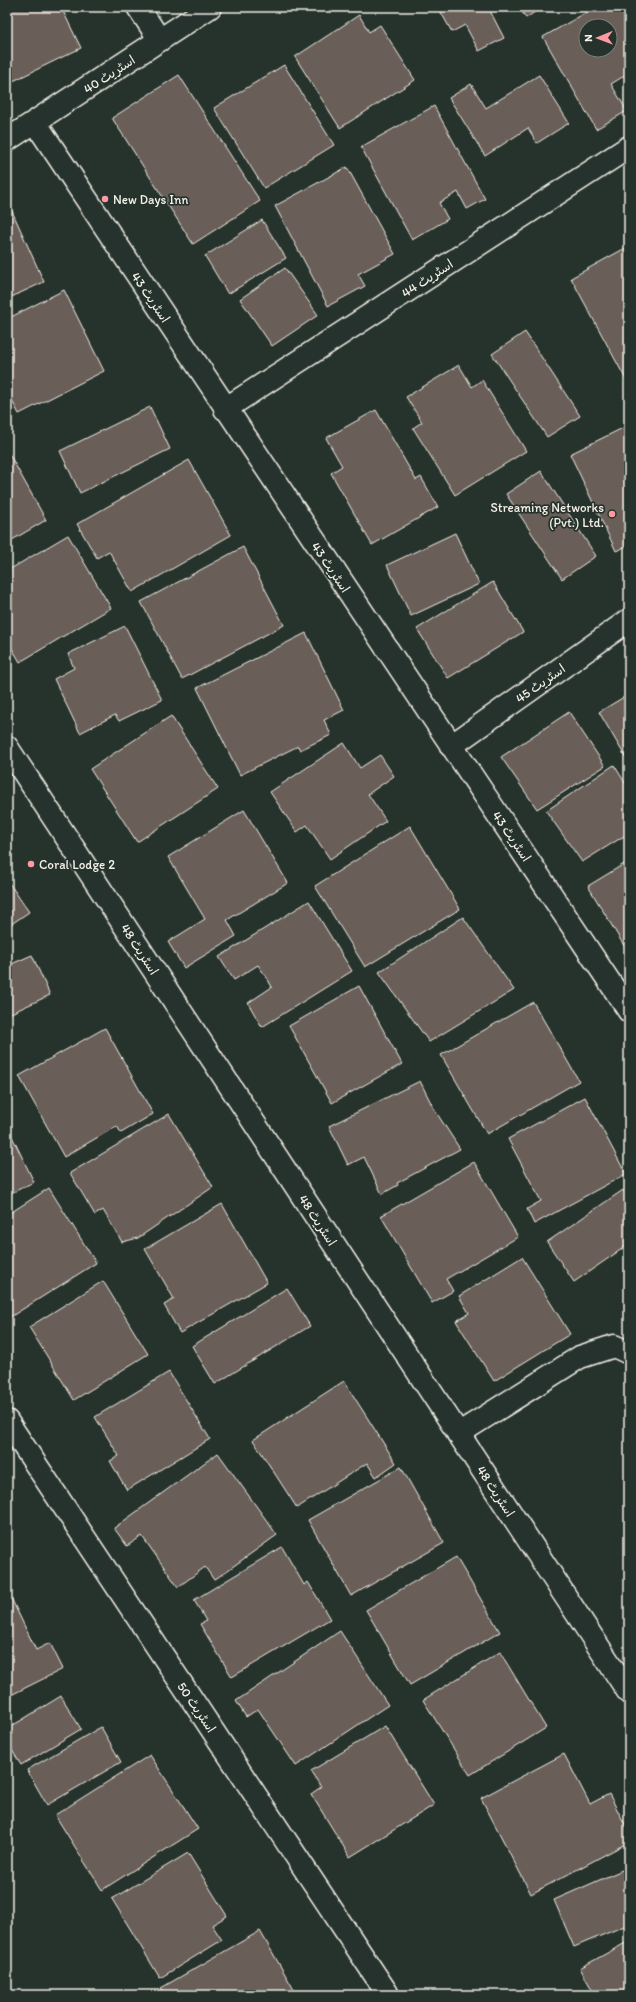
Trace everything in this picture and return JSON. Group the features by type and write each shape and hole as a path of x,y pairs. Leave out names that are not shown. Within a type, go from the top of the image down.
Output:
{"street":[{"path":"138,7 160,40"},
{"name":"اسٹریٹ 40","path":"7,140 210,7"},
{"name":"اسٹریٹ 43","path":"35,122 225,409 629,1010"},
{"name":"اسٹریٹ 44","path":"225,409 629,147"},
{"name":"اسٹریٹ 45","path":"451,746 629,620"},
{"name":"اسٹریٹ 48","path":"7,747 629,1693"},
{"path":"458,1434 580,1357 614,1346 629,1352"},
{"name":"اسٹریٹ 50","path":"7,1421 386,1993"}],"building":[{"path":"61,7 81,48 7,84 7,8"},
{"path":"438,7 488,7 504,38 479,51 465,25 452,32"},
{"path":"519,7 542,7 526,18"},
{"path":"596,7 619,7 629,24 629,73 611,84 627,111 596,129 543,37"},
{"path":"359,15 369,32 380,25 415,80 340,128 295,57"},
{"path":"284,65 334,145 264,188 214,108"},
{"path":"179,75 260,201 193,244 112,118"},
{"path":"539,75 569,123 537,143 528,128 485,156 449,98 471,84 486,108"},
{"path":"434,106 485,199 467,209 458,192 439,203 448,219 412,240 361,147"},
{"path":"347,167 395,254 358,274 365,286 328,306 275,206"},
{"path":"7,200 44,282 7,299"},
{"path":"262,220 286,258 228,294 205,256"},
{"path":"629,246 629,385 571,278"},
{"path":"285,268 318,315 272,346 240,299"},
{"path":"64,290 104,371 19,414 7,391 7,319"},
{"path":"525,332 580,416 547,437 492,354"},
{"path":"459,365 472,387 482,380 526,451 455,495 413,428 422,422 406,397"},
{"path":"150,407 170,449 80,493 60,451"},
{"path":"376,410 416,480 421,477 438,507 372,545 331,473 342,466 326,438"},
{"path":"629,425 629,545 616,551 570,454"},
{"path":"7,450 46,520 7,543"},
{"path":"189,460 231,535 132,592 109,551 97,558 77,524"},
{"path":"541,471 596,556 562,579 506,494"},
{"path":"455,533 479,584 411,616 387,565"},
{"path":"68,535 111,608 20,662 7,640 7,571"},
{"path":"243,547 284,625 182,679 141,602"},
{"path":"493,582 523,632 448,678 417,629"},
{"path":"125,626 162,700 119,721 115,715 80,733 54,679 74,668 68,654"},
{"path":"306,633 344,710 324,720 331,735 300,750 298,746 240,775 197,688"},
{"path":"629,694 629,763 599,712"},
{"path":"569,712 605,766 537,809 501,757"},
{"path":"171,716 218,789 137,842 90,769"},
{"path":"344,743 360,768 380,755 394,776 368,794 386,821 330,859 307,825 297,832 270,792"},
{"path":"614,765 629,789 629,833 582,862 546,811"},
{"path":"244,810 288,883 227,920 236,936 184,968 168,942 205,919 168,857"},
{"path":"410,826 460,909 365,967 315,886"},
{"path":"629,861 629,954 588,886"},
{"path":"7,880 29,912 7,927"},
{"path":"309,901 352,971 262,1027 248,1003 272,987 267,978 258,965 234,980 219,957"},
{"path":"463,917 514,990 429,1042 379,972"},
{"path":"32,955 50,995 7,1015 7,966"},
{"path":"359,986 402,1064 332,1103 289,1026"},
{"path":"533,1002 579,1081 487,1134 441,1055"},
{"path":"105,1028 153,1114 121,1133 117,1126 64,1157 19,1076"},
{"path":"420,1081 434,1109 460,1149 397,1183 398,1185 382,1194 364,1157 348,1165 329,1126"},
{"path":"585,1097 626,1174 534,1224 527,1209 541,1201 508,1139"},
{"path":"169,1114 213,1187 138,1238 122,1242 103,1210 95,1215 70,1173"},
{"path":"7,1126 34,1182 7,1195"},
{"path":"474,1162 518,1237 446,1279 453,1291 432,1303 381,1216"},
{"path":"49,1188 96,1263 7,1319 7,1215"},
{"path":"623,1190 629,1199 629,1244 574,1282 547,1242"},
{"path":"222,1204 267,1283 180,1333 164,1305 174,1299 145,1249"},
{"path":"522,1257 570,1334 494,1381 456,1321 469,1313 459,1296"},
{"path":"103,1281 148,1354 74,1400 29,1327"},
{"path":"287,1288 310,1326 215,1384 192,1346"},
{"path":"169,1372 210,1439 127,1490 110,1461 119,1456 95,1417"},
{"path":"344,1381 396,1463 376,1477 367,1463 297,1508 253,1440"},
{"path":"218,1453 277,1535 214,1580 205,1567 178,1587 142,1536 127,1546 114,1528"},
{"path":"401,1467 444,1543 351,1596 308,1520"},
{"path":"282,1547 304,1585 308,1582 330,1619 232,1677 200,1624 206,1621 194,1600"},
{"path":"456,1557 500,1632 410,1685 366,1610"},
{"path":"7,1563 12,1570 7,1574"},
{"path":"12,1600 36,1650 50,1643 63,1669 7,1697 7,1602"},
{"path":"340,1631 388,1705 296,1766 258,1709 246,1717 236,1701"},
{"path":"500,1652 546,1728 470,1775 423,1700"},
{"path":"61,1696 81,1729 21,1765 7,1742 7,1729"},
{"path":"385,1726 434,1805 350,1857 311,1794 321,1787 311,1771"},
{"path":"101,1727 121,1762 47,1805 27,1770"},
{"path":"564,1754 590,1804 609,1794 629,1832 629,1842 531,1894 481,1798"},
{"path":"150,1755 198,1829 102,1890 55,1815"},
{"path":"188,1853 227,1916 212,1925 222,1940 160,1978 112,1899"},
{"path":"629,1867 629,1924 574,1947 554,1900"},
{"path":"260,1931 297,1995 165,1995 161,1988"},
{"path":"629,1941 629,1995 595,1995 580,1968"}],"place":[{"name":"New Days Inn","path":"105,199"},
{"name":"Streaming Networks (Pvt.) Ltd.","path":"612,514"},
{"name":"Coral Lodge 2","path":"31,864"}]}
